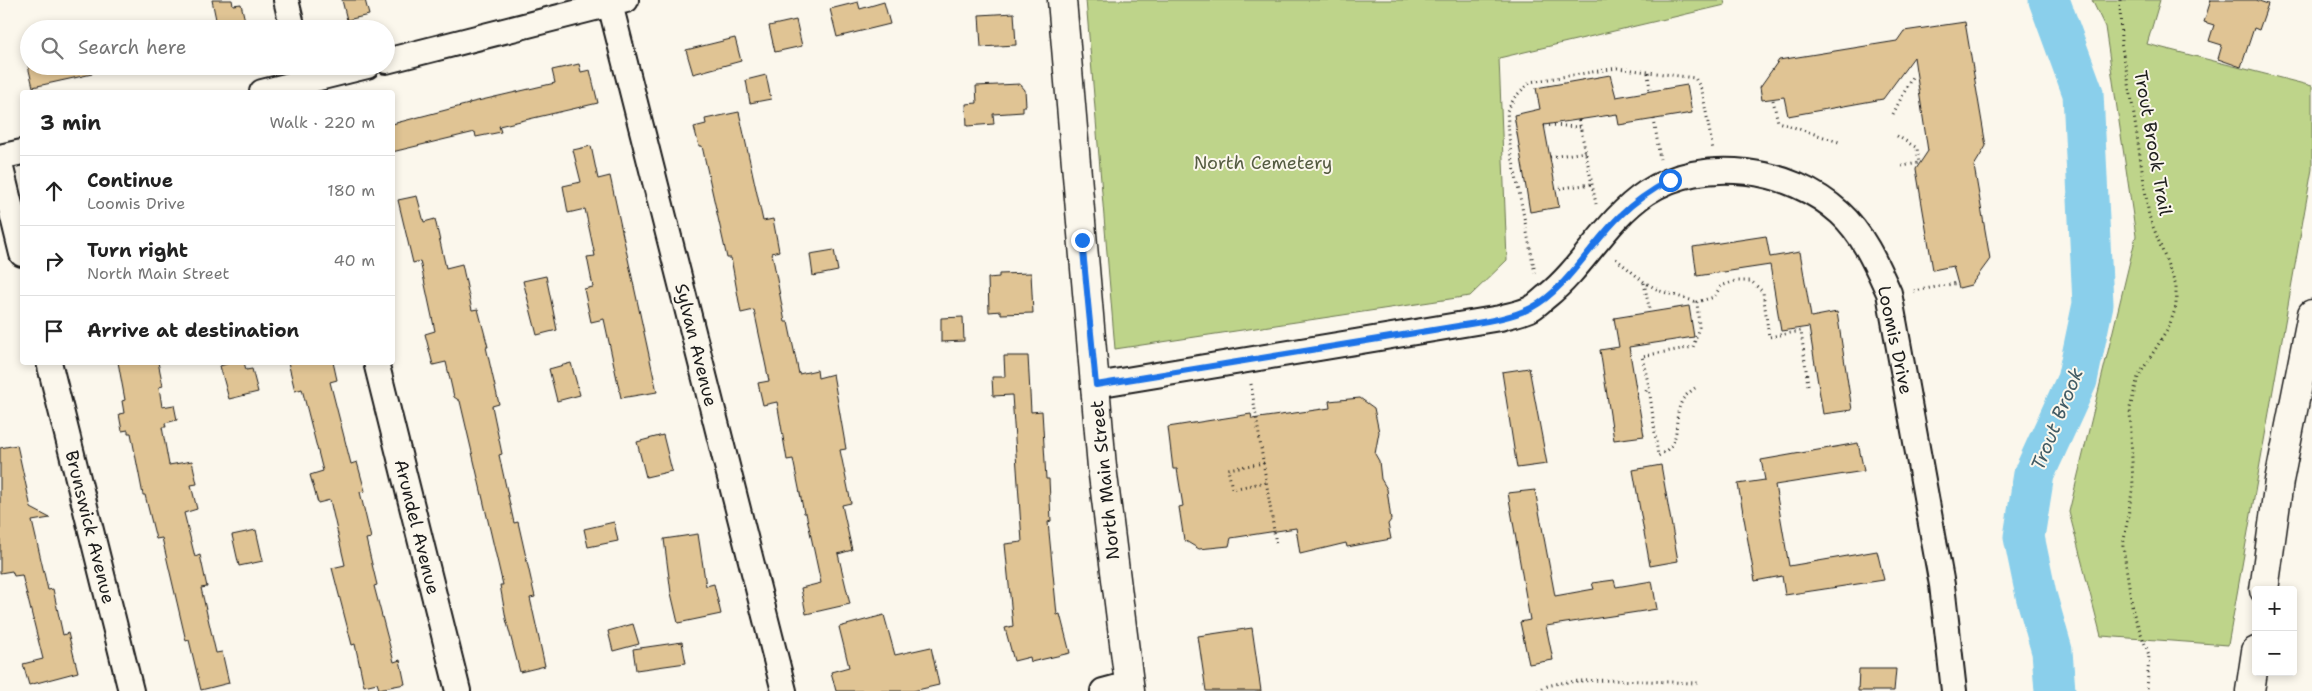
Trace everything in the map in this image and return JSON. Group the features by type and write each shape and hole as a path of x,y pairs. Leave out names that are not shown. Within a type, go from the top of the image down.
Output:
{"main road":[{"name":"North Main Street","path":"1062,0 1121,689"},
{"path":"2265,586 2278,481 2312,314"},
{"path":"2250,691 2252,676"}],"street":[{"path":"286,0 291,20"},
{"path":"395,59 615,1"},
{"name":"Sylvan Avenue","path":"615,1 784,691"},
{"path":"269,90 328,75"},
{"path":"0,157 20,152"},
{"path":"0,164 20,246"},
{"name":"Loomis Drive","path":"1096,385 1500,318 1532,308 1560,285 1620,215 1646,193 1670,180 1706,172 1741,171 1786,179 1818,196 1840,213 1858,233 1876,262 1888,293 1942,585 1954,691"},
{"name":"Brunswick Avenue","path":"51,365 132,691"},
{"name":"Arundel Avenue","path":"377,365 458,691"}],"path":[{"name":"Trout Brook Trail","path":"2120,0 2121,43 2132,98 2149,216 2176,286 2176,307 2168,329 2138,377 2130,408 2133,486 2123,546 2133,612 2149,655 2147,691"},
{"path":"1535,273 1510,146 1507,111 1514,97 1530,82 1617,68 1694,78 1702,90 1713,150"},
{"path":"1648,73 1650,91"},
{"path":"1892,114 1912,77"},
{"path":"1773,100 1778,122 1839,142"},
{"path":"1654,119 1661,162"},
{"path":"1579,120 1596,204"},
{"path":"1544,126 1556,124 1580,127"},
{"path":"1897,136 1918,148 1919,162 1902,166"},
{"path":"1550,157 1586,152"},
{"path":"1556,189 1592,184"},
{"path":"1616,259 1644,282 1660,291 1697,302 1714,297 1721,286 1735,281 1751,281 1763,292 1769,337 1801,331 1808,385"},
{"path":"1644,282 1650,312"},
{"path":"1914,291 1958,283"},
{"path":"1694,388 1684,398 1678,411 1675,439 1669,450 1658,456 1649,387 1642,356 1693,347 1699,327 1697,302"},
{"path":"1251,384 1276,544"},
{"path":"1637,393 1645,393 1649,387"},
{"path":"1264,463 1228,470 1232,489 1266,482"},
{"path":"1538,691 1542,688 1568,681 1699,683"}],"green space":[{"name":"North Cemetery","path":"1086,0 1724,0 1725,5 1499,58 1507,260 1470,296 1115,349"},
{"path":"2092,0 2160,0 2147,44 2312,86 2312,169 2228,645 2101,636 2069,512 2136,236 2105,27"}],"building":[{"path":"212,0 232,0 233,5 241,4 245,20 216,20"},
{"path":"342,0 365,0 369,15 347,20"},
{"path":"2211,0 2256,0 2268,4 2259,30 2254,28 2241,67 2218,59 2222,45 2209,41 2214,25 2204,22"},
{"path":"858,2 860,9 884,2 890,24 837,37 830,9"},
{"path":"1014,13 1016,45 981,47 979,15"},
{"path":"796,20 802,46 775,52 769,26"},
{"path":"1965,22 1986,146 1974,166 1990,259 1971,285 1959,288 1953,266 1933,270 1916,169 1928,151 1914,57 1883,99 1788,116 1784,97 1762,100 1760,87 1779,60 1897,41 1904,31"},
{"path":"735,38 741,61 693,74 686,50"},
{"path":"579,64 581,72 590,70 598,103 499,126 501,132 476,137 475,132 395,151 395,123 469,103 555,83 552,70"},
{"path":"30,75 87,75 33,87"},
{"path":"766,75 771,99 750,103 746,80"},
{"path":"1610,75 1616,97 1687,85 1692,113 1619,125 1617,114 1544,125 1559,207 1530,212 1514,115 1540,109 1536,88"},
{"path":"1020,84 1025,90 1026,106 1023,106 1023,112 993,114 994,124 967,126 966,104 977,103 976,86"},
{"path":"739,112 763,221 773,219 779,251 772,253 785,322 788,322 799,374 817,370 818,378 833,374 846,449 840,450 851,503 842,505 852,550 838,554 850,604 806,614 801,588 821,583 806,513 804,513 793,459 787,460 777,402 763,405 758,383 769,381 754,310 741,313 731,258 727,258 702,146 699,146 694,127 706,124 705,119"},
{"path":"591,146 598,179 610,176 657,392 621,398 604,319 591,322 584,289 593,287 587,257 595,256 585,209 568,213 563,186 581,182 573,150"},
{"path":"417,196 424,222 435,219 446,268 462,264 472,310 478,309 488,347 486,347 499,404 492,406 502,454 499,455 514,523 518,522 535,597 530,598 545,666 520,672 506,619 500,585 503,585 460,401 454,397 446,362 433,365 425,334 435,331 420,261 413,263 398,200"},
{"path":"1766,236 1770,257 1800,252 1811,317 1837,312 1852,410 1823,414 1809,327 1781,331 1770,265 1697,276 1693,247"},
{"path":"834,250 838,271 813,276 810,254"},
{"path":"1031,273 1033,313 1001,314 1001,311 989,312 988,278 999,277 999,274"},
{"path":"546,276 557,330 537,335 523,281"},
{"path":"1689,306 1694,337 1629,347 1644,436 1614,440 1600,350 1619,347 1614,318"},
{"path":"963,317 964,341 941,342 941,318"},
{"path":"1004,356 1028,356 1031,412 1042,411 1046,479 1049,479 1051,521 1048,522 1057,615 1060,614 1070,653 1031,662 1030,657 1014,661 1005,628 1013,626 1005,544 1022,542 1012,395 993,396 992,377 1005,377"},
{"path":"571,363 580,395 557,401 549,369"},
{"path":"119,365 159,365 163,386 159,387 162,407 174,405 177,420 165,423 166,427 162,427 169,465 192,461 197,484 191,485 197,509 184,513 195,557 200,555 207,587 201,588 216,653 222,652 229,683 201,690 189,640 186,641 162,538 156,539 145,495 143,495 131,433 128,433 128,430 122,431 119,414 124,413 122,401 125,400"},
{"path":"245,365 246,370 252,369 258,392 229,399 220,366"},
{"path":"289,365 334,365 337,380 330,382 351,464 357,462 365,491 360,492 371,538 366,539 377,585 374,586 394,662 400,660 405,684 379,689 377,683 364,686 355,644 352,645 332,568 345,565 330,500 318,503 310,475 323,471 302,389 295,391"},
{"path":"1529,368 1547,464 1517,468 1502,372"},
{"path":"1360,398 1374,408 1379,432 1375,454 1379,461 1381,479 1387,489 1391,520 1388,524 1391,539 1347,547 1346,543 1300,554 1296,528 1231,538 1229,546 1199,549 1184,540 1179,507 1183,506 1177,469 1173,469 1168,427 1251,414 1252,419 1330,408 1329,401"},
{"path":"663,435 672,471 646,477 637,442"},
{"path":"1858,443 1864,471 1775,485 1789,566 1877,551 1884,580 1785,595 1782,576 1755,581 1738,484 1765,480 1761,460"},
{"path":"17,445 31,508 50,518 32,521 48,590 53,589 63,635 68,633 78,672 29,685 23,664 43,659 22,575 14,576 12,571 0,573 0,448"},
{"path":"1661,465 1678,561 1650,566 1633,470"},
{"path":"1535,490 1555,596 1594,589 1592,583 1614,580 1616,587 1652,581 1657,609 1546,626 1553,660 1529,664 1520,622 1530,620 1508,493"},
{"path":"614,522 618,541 588,547 584,529"},
{"path":"256,530 263,561 239,566 232,535"},
{"path":"698,534 706,586 714,584 721,614 678,623 671,593 664,539"},
{"path":"884,615 895,655 931,647 939,685 913,691 836,691 831,672 849,667 839,627"},
{"path":"633,624 639,644 613,651 608,631"},
{"path":"1252,628 1261,691 1206,691 1198,636"},
{"path":"682,642 686,663 636,670 633,649"},
{"path":"1859,669 1896,669 1894,691 1858,691"}],"waterway":[{"name":"Trout Brook","path":"2049,0 2083,93 2093,304 2077,380 2034,474 2024,537 2036,595 2052,651 2055,691"}],"route":[{"path":"1082,240 1096,385 1458,326 1500,318 1532,308 1560,285 1620,215 1646,193 1670,180"}]}
